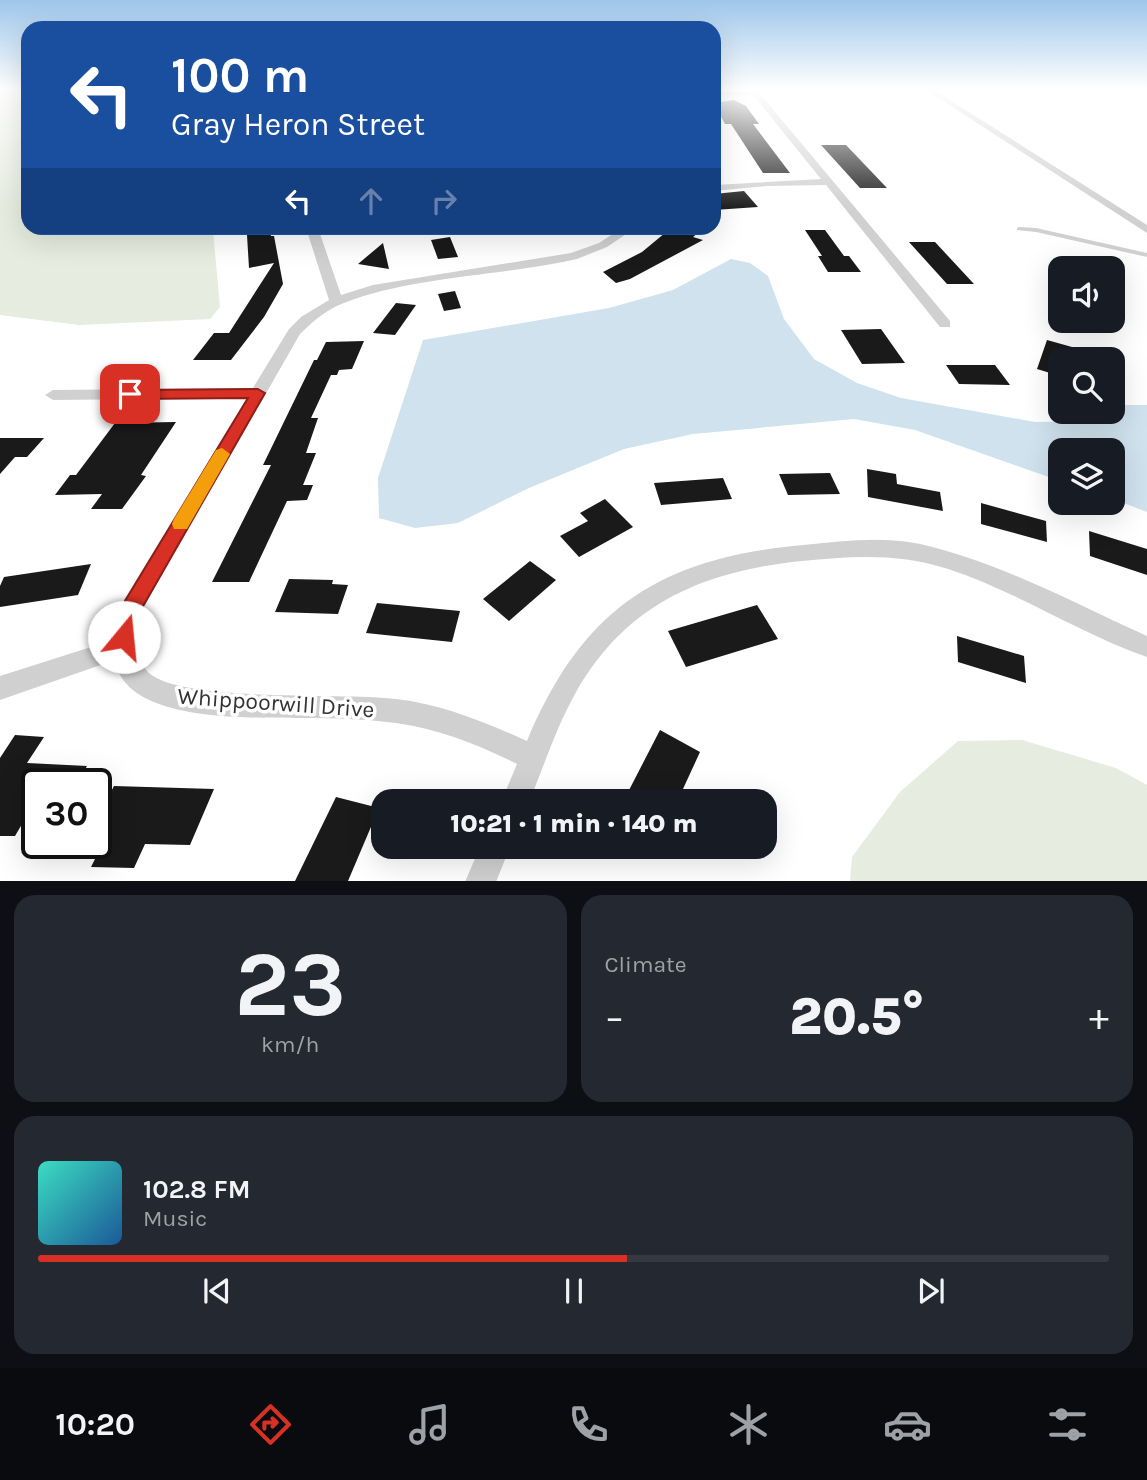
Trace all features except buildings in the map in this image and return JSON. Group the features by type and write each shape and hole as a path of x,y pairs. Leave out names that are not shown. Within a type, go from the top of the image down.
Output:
{"street":[{"path":"785,129 944,324"},
{"path":"990,129 1147,230"},
{"path":"721,187 828,182"},
{"path":"314,235 336,301"},
{"path":"0,688 125,646 127,622 132,607 294,332 306,320 336,301 373,289 573,256 603,245 618,235"},
{"path":"53,395 258,393"},
{"path":"520,789 564,691 585,656 611,627 639,603 673,583 709,568 747,558 869,547 919,552 973,569 1147,647"},
{"name":"Whippoorwill Drive","path":"125,646 136,677 160,695 177,700 398,711 483,735 533,758"},
{"path":"480,881 490,859"}],"lane":[{"path":"1019,229 1036,230 1147,255"}],"shaded area":[{"path":"0,129 21,129 21,235 213,235 220,307 210,319 79,325 0,315"},
{"path":"1022,740 1116,768 1147,785 1147,881 850,881 852,857 900,792 958,741"}],"water":[{"path":"731,259 750,263 768,276 784,319 814,359 857,383 901,398 1035,422 1048,422 1048,424 1125,424 1125,405 1147,405 1147,512 1125,504 1125,438 1048,438 1048,477 915,430 854,419 693,434 624,449 529,488 458,523 415,528 379,518 378,478 423,340 609,308 673,290"}],"slow traffic":[{"path":"181,524 222,454"}],"route":[{"path":"124,637 132,607 258,393 130,394"}]}
